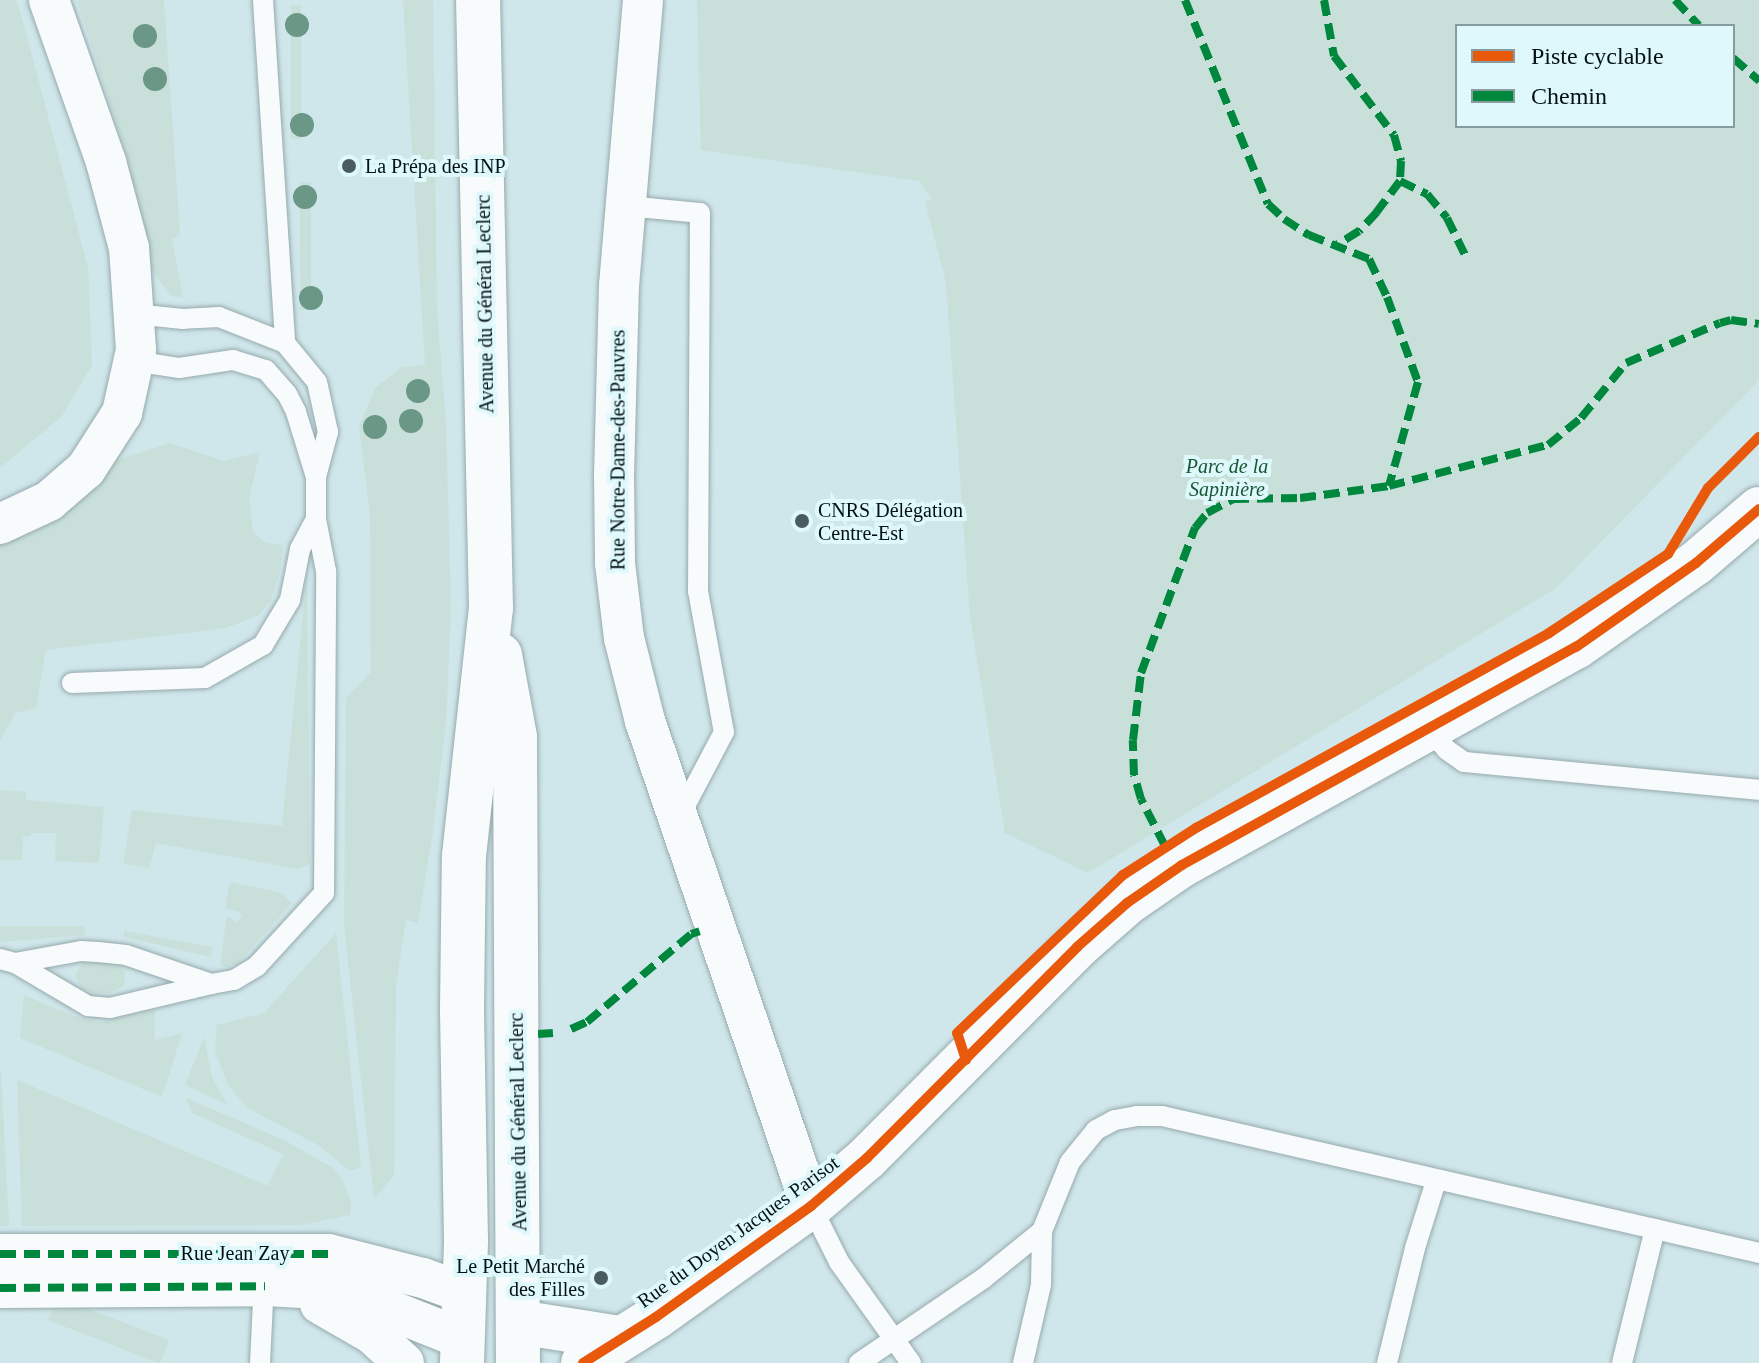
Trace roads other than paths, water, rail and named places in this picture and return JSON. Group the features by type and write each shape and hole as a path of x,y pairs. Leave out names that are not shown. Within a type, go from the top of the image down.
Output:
{"main road":[{"name":"Avenue du Général Leclerc","path":"462,1351 464,856 491,608 478,0"},
{"name":"Rue du Doyen Jacques Parisot","path":"518,1342 598,1350 656,1317 811,1206 867,1158 1077,947 1127,903 1182,865 1576,647 1637,607 1759,509"},
{"name":"Avenue du Général Leclerc","path":"491,608 515,737 518,1342"},
{"path":"464,1293 518,1342"},
{"path":"462,1351 506,1363"}],"street":[{"path":"0,524 49,501 86,469 122,413 134,361 129,248 106,162 49,0"},
{"name":"Rue Notre-Dame-des-Pauvres","path":"643,0 619,285 615,563 624,638 645,721 811,1206"},
{"name":"Rue Jean Zay","path":"0,1254 274,1276 355,1298 462,1351"},
{"name":"Rue Jean Zay","path":"0,1288 274,1276 328,1254 423,1278 464,1293"},
{"name":"Rue Jean Zay","path":"274,1276 372,1334 404,1363"}],"lane":[{"path":"263,0 285,343"},
{"path":"626,206 700,213 698,591 724,732 678,819"},
{"path":"7,961 88,1006 110,1008 234,980 257,966 324,893 326,571 316,519 316,477 328,432 317,382 285,343 219,317 183,319 134,314"},
{"path":"134,361 179,368 233,360 266,370 287,394 296,412 316,477"},
{"path":"72,683 205,678 263,645 290,600 300,549 316,519"},
{"path":"1429,728 1447,750 1464,762 1759,790"},
{"path":"7,961 81,951 126,955 211,984"},
{"path":"1023,1363 1041,1285 1042,1231 1070,1162 1096,1130 1115,1120 1137,1116 1162,1116 1759,1253"},
{"path":"1387,1363 1415,1248 1436,1181"},
{"path":"811,1206 839,1262 911,1363"},
{"path":"1622,1363 1655,1229"},
{"path":"859,1363 984,1278 1042,1231"},
{"path":"260,1363 274,1276"}],"place":[{"name":"La Prépa des INP","path":"349,166"},
{"name":"CNRS Délégation Centre-Est","path":"802,521"},
{"name":"Le Petit Marché des Filles","path":"601,1278"}],"park label":[{"name":"Parc de la Sapinière","path":"1227,478"}]}
